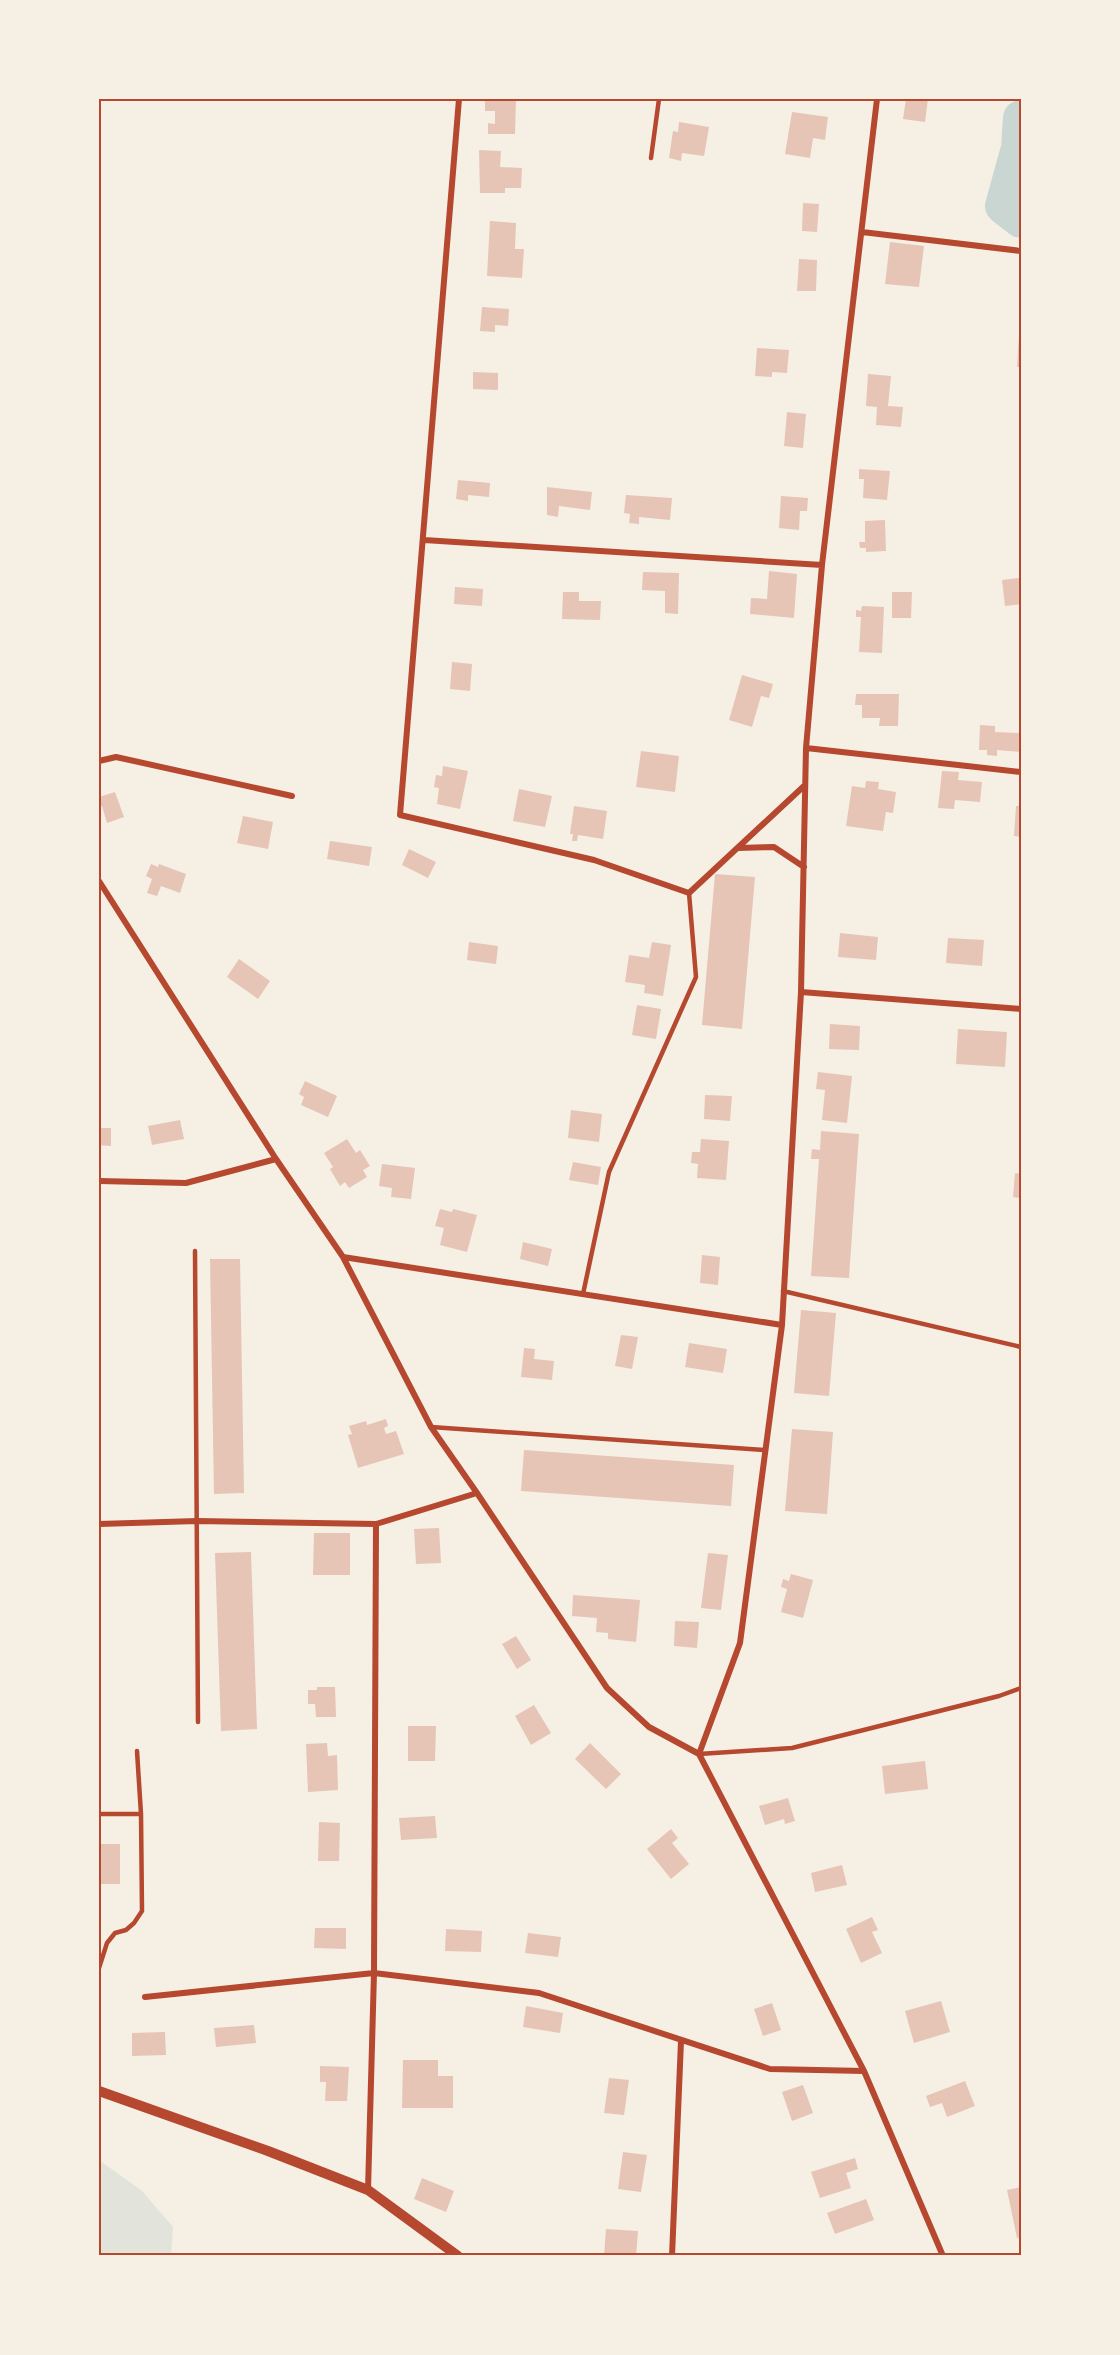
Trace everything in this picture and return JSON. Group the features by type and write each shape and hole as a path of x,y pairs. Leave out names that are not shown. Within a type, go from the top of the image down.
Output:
{"street":[{"path":"459,99 400,814 594,860 689,893 804,786"},
{"path":"699,1754 740,1643 782,1325 801,992 806,748 822,565 877,99"},
{"path":"862,232 1021,251"},
{"path":"424,540 822,565"},
{"path":"806,748 1021,772"},
{"path":"99,761 116,757 292,796"},
{"path":"737,849 774,847 804,867"},
{"path":"99,881 276,1159 343,1257 431,1427 607,1688 649,1727 699,1754 864,2071 943,2256"},
{"path":"801,992 1021,1009"},
{"path":"99,1181 186,1183 276,1159"},
{"path":"343,1257 782,1325"},
{"path":"99,1524 197,1521 376,1524 477,1493"},
{"path":"369,2190 374,1973 376,1524"},
{"path":"145,1997 374,1973 539,1993 770,2069 864,2071"},
{"path":"672,2256 681,2041"},
{"path":"99,2091 268,2151 369,2190 458,2256"}],"lane":[{"path":"651,158 659,99"},
{"path":"583,1294 609,1172 696,976 689,893"},
{"path":"195,1251 198,1722"},
{"path":"783,1291 1021,1347"},
{"path":"431,1427 765,1450"},
{"path":"699,1754 792,1748 999,1696 1021,1688"},
{"path":"99,1968 106,1943 115,1933 126,1930 134,1923 142,1911 141,1814 137,1751"},
{"path":"99,1814 141,1814"}],"shaded area":[{"path":"99,2160 142,2191 173,2227 171,2256 99,2256"}],"building":[{"path":"485,99 516,99 515,134 488,134 488,123 495,124 495,111 485,111"},
{"path":"906,99 928,99 925,122 903,119"},
{"path":"792,112 828,117 825,140 813,138 810,158 785,154"},
{"path":"679,122 709,127 704,156 682,153 681,161 669,158 673,131 678,132"},
{"path":"479,150 501,151 500,167 522,168 521,188 505,188 505,193 480,193"},
{"path":"803,203 819,204 817,232 802,231"},
{"path":"490,221 516,223 515,249 524,249 522,278 487,276"},
{"path":"890,242 924,246 919,287 885,284"},
{"path":"799,259 817,260 816,291 797,291"},
{"path":"482,307 509,309 508,326 495,325 495,332 480,331"},
{"path":"1019,335 1021,335 1021,367 1017,367"},
{"path":"757,348 789,350 787,373 772,372 772,377 755,376"},
{"path":"473,372 498,373 498,390 473,389"},
{"path":"868,374 891,376 888,406 903,407 901,427 876,425 877,407 866,406"},
{"path":"787,412 806,414 803,448 784,446"},
{"path":"859,469 890,471 887,500 863,498 864,479 859,479"},
{"path":"458,480 490,483 489,497 468,495 468,501 456,499"},
{"path":"547,487 592,492 590,510 559,506 558,517 547,515"},
{"path":"626,495 672,498 670,520 639,517 639,524 629,523 630,514 624,513"},
{"path":"781,496 808,498 807,511 800,511 799,530 779,528"},
{"path":"885,520 886,551 866,552 866,548 860,548 859,542 865,542 865,521"},
{"path":"769,571 797,574 794,618 750,614 751,598 767,599"},
{"path":"643,572 679,573 678,614 665,613 665,591 642,590"},
{"path":"1019,578 1021,604 1005,606 1002,580"},
{"path":"455,587 483,589 482,606 454,604"},
{"path":"563,592 579,592 579,601 601,601 600,620 562,619"},
{"path":"892,592 912,592 911,618 892,618"},
{"path":"862,606 884,607 882,653 859,652 861,617 856,617 856,610 861,611"},
{"path":"452,662 472,664 470,691 450,689"},
{"path":"742,675 773,684 769,698 761,696 752,727 729,720"},
{"path":"856,694 899,694 898,726 879,726 880,718 862,718 862,705 855,705"},
{"path":"980,725 995,726 995,732 1021,733 1021,752 997,750 997,756 987,755 987,750 979,750"},
{"path":"641,751 679,756 675,792 636,787"},
{"path":"443,766 468,771 460,809 437,804 439,788 434,787 436,775 442,776"},
{"path":"942,771 959,772 958,780 982,782 980,802 955,800 954,809 938,808"},
{"path":"866,781 879,782 878,789 896,792 893,813 886,812 883,831 846,826 852,786 865,788"},
{"path":"519,789 552,796 545,827 513,821"},
{"path":"115,792 124,817 107,823 102,806 99,807 99,797"},
{"path":"574,806 607,811 603,839 578,835 577,841 572,841 573,834 570,834"},
{"path":"1016,806 1021,806 1021,837 1014,836"},
{"path":"243,816 273,822 268,849 237,843"},
{"path":"330,841 372,847 369,866 327,859"},
{"path":"409,849 436,862 428,878 402,865"},
{"path":"151,864 158,867 159,864 186,874 180,893 161,886 157,896 147,893 152,879 146,876"},
{"path":"715,874 755,877 742,1029 702,1025"},
{"path":"840,933 878,937 876,960 838,957"},
{"path":"948,938 984,940 982,966 946,963"},
{"path":"469,942 498,946 496,964 467,960"},
{"path":"652,942 671,945 663,996 644,993 645,985 625,982 629,955 649,958"},
{"path":"239,959 270,981 258,999 227,977"},
{"path":"637,1005 661,1009 656,1039 632,1035"},
{"path":"830,1024 860,1026 859,1050 829,1049"},
{"path":"958,1029 1007,1032 1005,1067 956,1064"},
{"path":"818,1072 852,1076 847,1123 822,1120 825,1090 816,1089"},
{"path":"305,1081 337,1096 328,1117 301,1105 304,1097 299,1094"},
{"path":"705,1095 732,1096 730,1121 704,1119"},
{"path":"571,1110 602,1114 599,1142 568,1138"},
{"path":"180,1120 184,1139 152,1145 148,1126"},
{"path":"99,1128 111,1128 111,1146 99,1145"},
{"path":"821,1131 859,1134 849,1278 811,1276 819,1159 811,1159 812,1149 820,1150"},
{"path":"347,1139 356,1153 360,1150 370,1166 363,1170 367,1177 349,1188 345,1182 340,1186 330,1169 333,1167 324,1153"},
{"path":"701,1139 729,1141 726,1180 697,1178 698,1164 691,1163 692,1152 700,1152"},
{"path":"573,1162 601,1167 598,1185 569,1180"},
{"path":"382,1164 415,1168 411,1199 391,1197 392,1188 379,1186"},
{"path":"1015,1173 1021,1174 1021,1198 1013,1197"},
{"path":"440,1209 452,1212 453,1209 477,1215 467,1252 440,1245 444,1228 435,1226"},
{"path":"523,1242 552,1249 548,1266 520,1259"},
{"path":"702,1255 720,1257 718,1285 700,1283"},
{"path":"210,1259 240,1259 244,1493 214,1494"},
{"path":"801,1310 836,1313 829,1396 794,1393"},
{"path":"621,1335 638,1337 632,1369 615,1366"},
{"path":"689,1343 727,1349 723,1373 685,1367"},
{"path":"524,1348 535,1349 534,1359 554,1361 552,1380 521,1377"},
{"path":"386,1419 388,1426 384,1428 386,1434 396,1431 404,1454 358,1468 348,1435 352,1434 349,1426 366,1421 367,1425"},
{"path":"792,1429 833,1432 827,1514 785,1511"},
{"path":"524,1450 734,1465 731,1506 521,1491"},
{"path":"439,1528 441,1563 416,1564 414,1529"},
{"path":"314,1533 350,1533 350,1575 313,1575"},
{"path":"251,1552 257,1729 221,1731 215,1553"},
{"path":"708,1553 728,1555 721,1610 701,1608"},
{"path":"791,1574 813,1580 803,1618 781,1612 787,1589 781,1587 783,1579 789,1581"},
{"path":"573,1595 640,1600 636,1642 608,1639 608,1633 596,1632 597,1618 572,1616"},
{"path":"675,1621 699,1622 697,1648 674,1646"},
{"path":"516,1636 531,1660 517,1669 502,1644"},
{"path":"317,1687 335,1687 336,1717 316,1717 315,1704 308,1704 308,1690 317,1690"},
{"path":"534,1705 551,1733 531,1745 515,1716"},
{"path":"408,1726 436,1726 435,1761 408,1761"},
{"path":"327,1743 328,1756 337,1755 338,1790 308,1792 306,1744"},
{"path":"590,1743 621,1774 606,1789 575,1759"},
{"path":"925,1761 928,1789 885,1794 882,1766"},
{"path":"788,1798 795,1821 785,1824 784,1819 765,1825 759,1806"},
{"path":"435,1816 437,1838 401,1840 399,1818"},
{"path":"319,1822 340,1823 339,1861 318,1861"},
{"path":"671,1829 678,1838 672,1843 689,1864 671,1879 647,1849"},
{"path":"99,1844 120,1844 120,1884 99,1884"},
{"path":"842,1865 847,1885 815,1892 811,1873"},
{"path":"872,1917 878,1930 872,1932 882,1953 861,1963 846,1929"},
{"path":"315,1928 346,1928 346,1949 314,1948"},
{"path":"446,1929 482,1931 481,1952 445,1951"},
{"path":"528,1933 561,1937 558,1957 525,1953"},
{"path":"941,2001 950,2032 914,2043 905,2011"},
{"path":"772,2003 781,2030 763,2036 754,2009"},
{"path":"526,2006 563,2013 560,2033 523,2027"},
{"path":"254,2025 256,2043 216,2047 214,2028"},
{"path":"165,2032 166,2055 132,2056 132,2033"},
{"path":"403,2060 438,2060 438,2076 453,2076 453,2108 402,2108"},
{"path":"320,2066 349,2067 347,2101 325,2101 326,2082 320,2082"},
{"path":"609,2078 629,2080 624,2115 604,2113"},
{"path":"965,2081 975,2106 947,2117 942,2103 930,2107 926,2096"},
{"path":"803,2085 813,2113 792,2121 782,2092"},
{"path":"623,2152 647,2155 641,2192 618,2189"},
{"path":"855,2158 858,2169 846,2173 851,2188 820,2198 811,2172"},
{"path":"422,2178 454,2191 446,2212 414,2199"},
{"path":"1021,2187 1021,2237 1017,2238 1007,2190"},
{"path":"866,2199 874,2220 835,2234 827,2213"},
{"path":"606,2229 638,2231 636,2256 604,2256"}],"waterway":[{"path":"1021,118 1019,148 1003,206 1021,220"}]}
